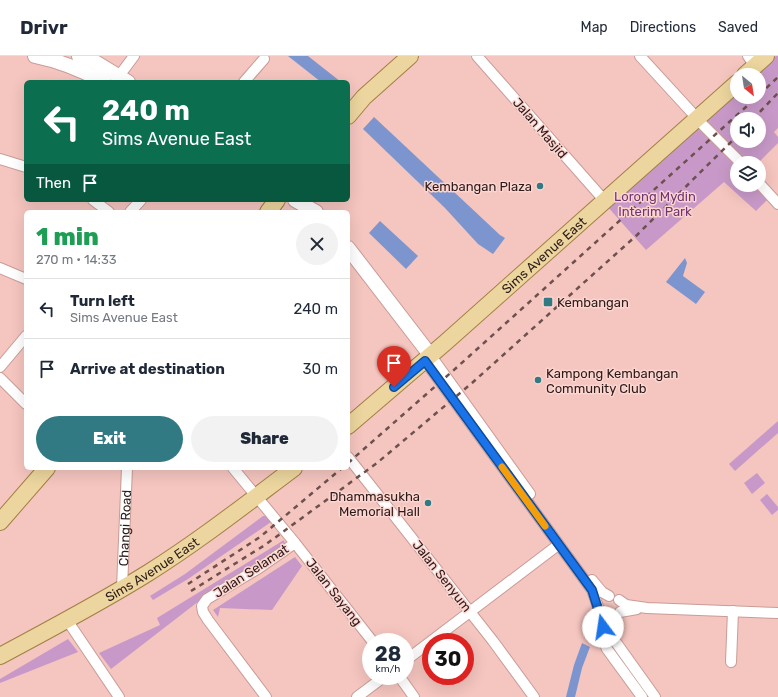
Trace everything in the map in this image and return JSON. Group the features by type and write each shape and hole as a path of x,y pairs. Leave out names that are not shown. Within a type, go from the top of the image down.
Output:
{"main road":[{"path":"350,114 364,97 410,56"},
{"name":"Sims Avenue East","path":"350,424 428,358 604,200 694,116 730,88"},
{"path":"0,522 46,470"},
{"name":"Sims Avenue East","path":"0,656 67,620 176,554 291,470"}],"street":[{"path":"35,56 53,60 84,71 100,80"},
{"path":"79,56 123,79 134,56"},
{"name":"Jalan Masjid","path":"477,56 604,200"},
{"path":"640,56 694,116 734,156"},
{"path":"246,80 264,59"},
{"path":"0,159 24,166"},
{"path":"766,191 778,204"},
{"path":"96,202 106,210"},
{"path":"132,210 139,202"},
{"path":"285,202 297,210"},
{"path":"298,202 312,210"},
{"path":"350,251 597,587 609,596"},
{"path":"350,262 428,358 558,545 592,590 599,612 603,617 609,619 618,615 647,608"},
{"path":"0,268 24,278"},
{"path":"0,367 24,338"},
{"path":"0,378 24,402"},
{"name":"Jalan Senyum","path":"350,460 470,612 534,697"},
{"name":"Changi Road","path":"122,588 127,470"},
{"name":"Jalan Sayang","path":"235,470 295,543 366,633"},
{"name":"Jalan Selamat","path":"266,697 208,620 203,612 202,606 207,599 259,568 295,543"},
{"path":"414,654 558,545"},
{"path":"598,607 602,598 614,596 626,605 647,608 778,613"},
{"path":"619,600 621,606 613,631 615,641 655,697"},
{"path":"730,662 733,611"},
{"path":"603,617 602,637 607,649 642,697"},
{"path":"67,620 119,697"},
{"path":"357,697 373,685"},
{"path":"405,685 414,697"}],"green space":[{"path":"776,56 778,56 778,128 774,132 778,137 778,143 765,156 738,156 730,148 766,148 766,112 730,112 730,148 705,121 730,98 730,104 766,104 766,68 763,68"},
{"name":"Lorong Mydin Interim Park","path":"699,127 730,158 730,187 724,182 646,250 607,206"},
{"name":"Lorong Mydin Interim Park","path":"735,192 762,192 768,199 756,211"},
{"path":"778,421 778,433 735,471 729,464"},
{"path":"757,473 765,483 752,494 744,483"},
{"path":"767,494 778,507 778,510 772,515 760,500"},
{"path":"263,516 266,516 271,522 188,579 153,600 150,596 185,574"},
{"path":"284,540 285,546 256,567 199,601 111,669 99,653 160,625 157,618"},
{"path":"295,557 302,566 272,610 220,608 218,617 213,610"},
{"path":"68,639 78,652 0,683 0,679"}],"water":[{"path":"288,56 308,56 338,80 318,80"},
{"path":"374,117 505,238 493,254 478,244 445,208 363,129"},
{"path":"380,221 418,256 406,269 369,233"},
{"path":"685,258 687,263 683,276 705,292 696,304 666,282"},
{"path":"582,643 590,647 582,668 575,697 566,697 574,665"}],"railway":[{"path":"766,88 778,77"},
{"path":"760,112 778,93"},
{"path":"350,461 455,369 749,104"},
{"path":"191,591 265,545 377,463 472,383 637,235 730,143"},
{"path":"188,584 260,537 340,470"}],"slow traffic":[{"path":"502,467 545,526"}],"place":[{"name":"Kembangan Plaza","path":"540,186"},
{"name":"Kembangan","path":"548,302"},
{"name":"Kampong Kembangan Community Club","path":"538,380"},
{"name":"Dhammasukha Memorial Hall","path":"428,503"}],"route":[{"path":"394,387 425,361 592,590 599,612 603,617 603,627"}]}
